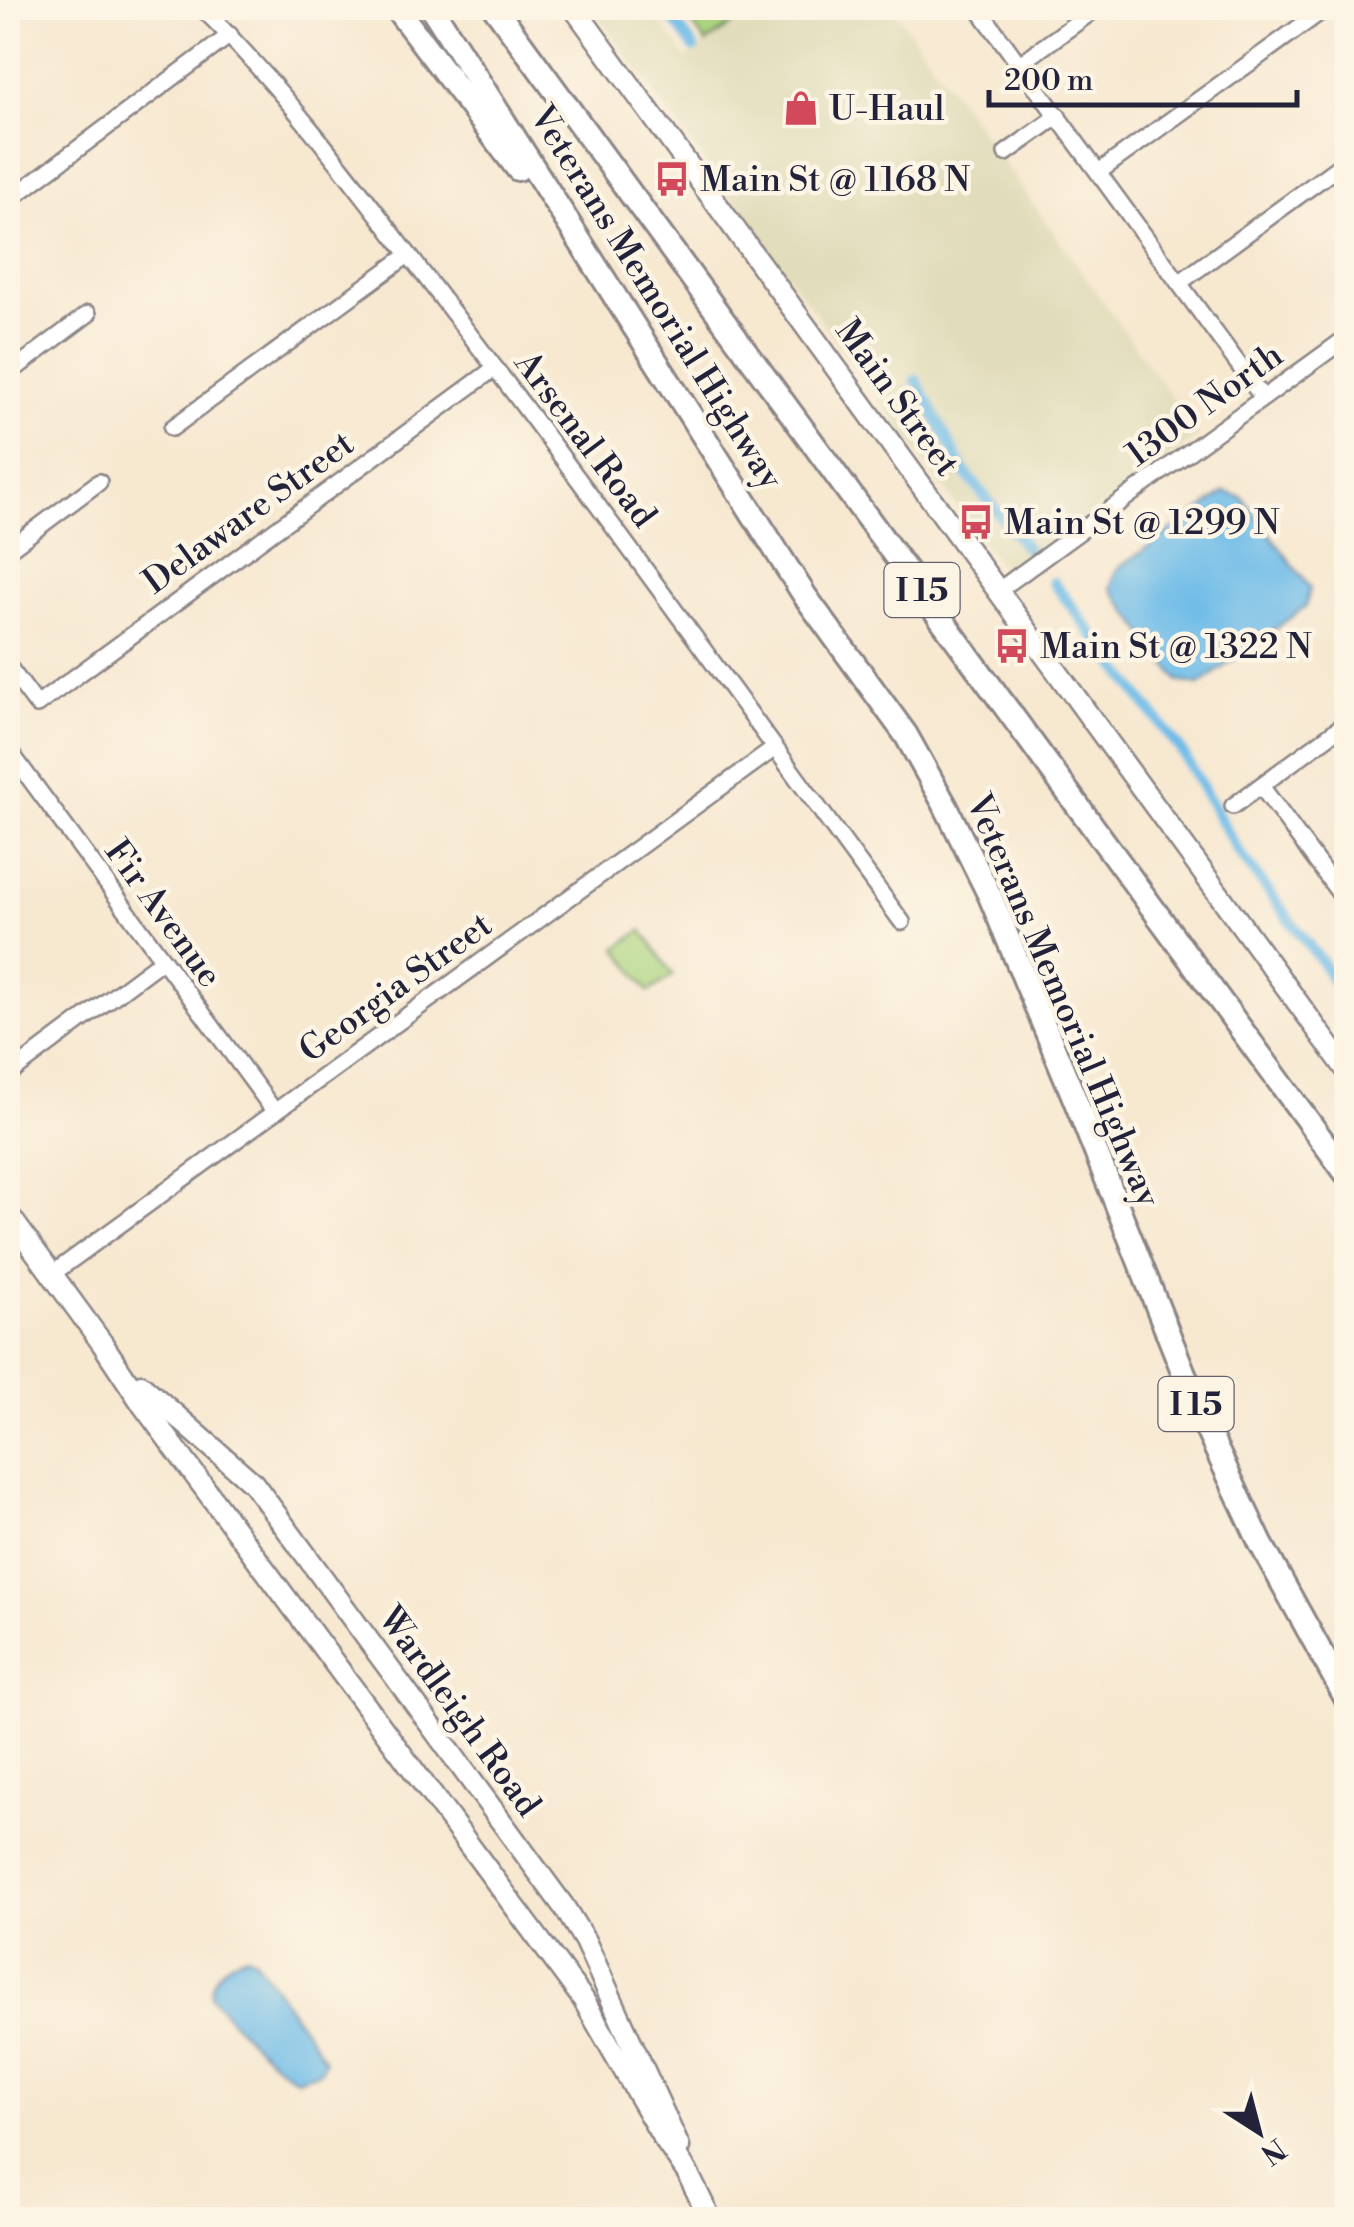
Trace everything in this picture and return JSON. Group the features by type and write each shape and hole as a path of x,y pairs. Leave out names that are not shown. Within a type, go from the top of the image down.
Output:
{"highway":[{"path":"396,8 626,317"},
{"name":"Veterans Memorial Highway","path":"432,8 805,596 906,735 945,805 990,896 1202,1419 1261,1544 1346,1698"},
{"name":"Veterans Memorial Highway","path":"495,8 1346,1173"}],"main road":[{"name":"Main Street","path":"574,8 1346,1068"},
{"name":"Wardleigh Road","path":"8,1214 143,1404 583,1999 687,2172"},
{"name":"Wardleigh Road","path":"102,1343 160,1404 252,1483 564,1906 585,1941 665,2110 687,2172 711,2220"}],"street":[{"name":"Arsenal Road","path":"202,8 230,35 408,254 561,453 902,922"},
{"path":"978,8 1263,398"},
{"path":"1021,63 1097,8"},
{"path":"1100,171 1326,8"},
{"path":"1338,8 1346,19"},
{"path":"8,200 230,35"},
{"path":"1006,153 1058,116"},
{"path":"1179,282 1346,161"},
{"path":"172,428 408,254"},
{"path":"8,374 88,314"},
{"name":"1300 North","path":"999,590 1346,338"},
{"name":"Delaware Street","path":"8,666 37,705 495,368"},
{"path":"8,550 99,482"},
{"path":"1232,806 1344,732"},
{"name":"Georgia Street","path":"52,1274 774,748"},
{"name":"Fir Avenue","path":"8,749 274,1112"},
{"path":"1260,786 1346,902"},
{"path":"8,1075 161,961"}],"shaded area":[{"path":"592,8 651,8 686,58 755,8 893,8 1199,436 1006,573"}],"green space":[{"path":"680,8 755,8 706,43"},
{"path":"642,930 673,975 649,992 617,948"}],"water":[{"path":"1225,492 1242,497 1310,588 1306,606 1199,685 1179,681 1111,588 1116,570"},
{"path":"247,1955 255,1959 325,2060 320,2071 296,2079 250,2041 211,1996 211,1988 222,1970"}],"waterway":[{"path":"664,8 694,48"},
{"path":"916,380 964,471 1027,549"},
{"path":"1053,582 1182,752 1238,851 1323,964 1346,1003"}],"place":[{"name":"U-Haul","path":"801,108"},
{"name":"Main St @ 1168 N","path":"672,179"},
{"name":"Main St @ 1299 N","path":"976,522"},
{"name":"Main St @ 1322 N","path":"1012,646"}]}
